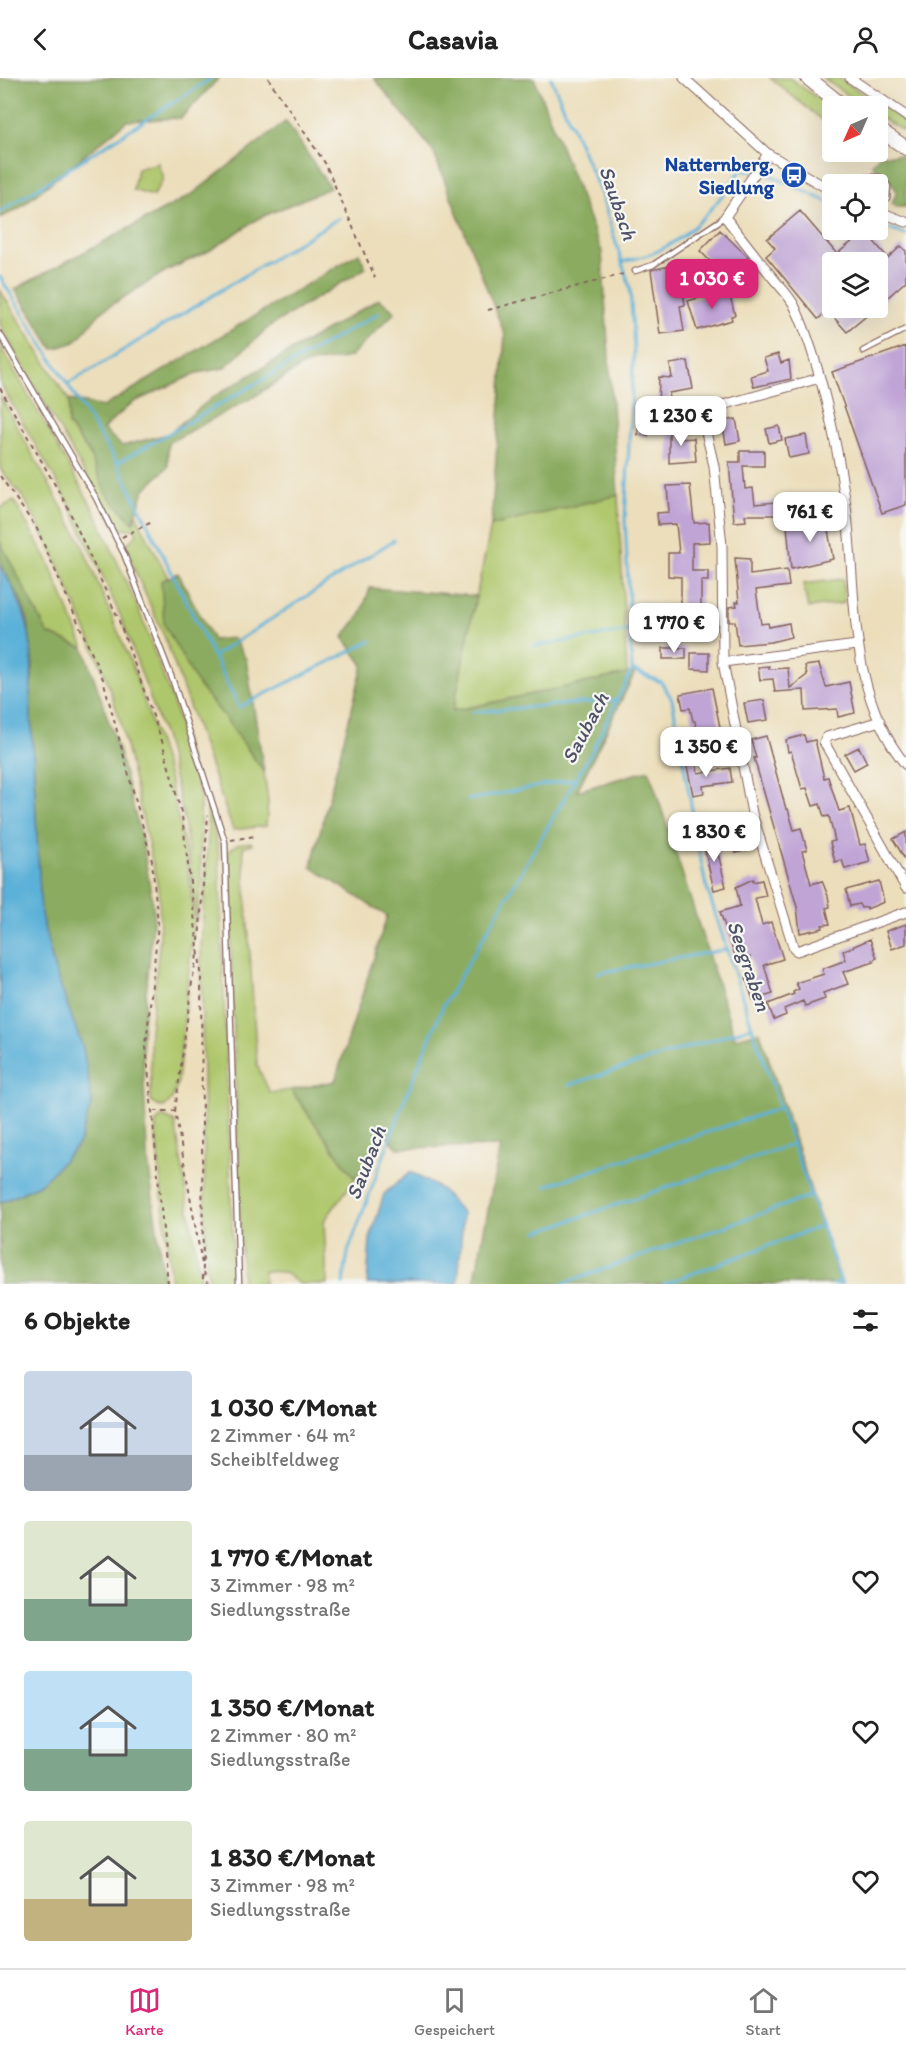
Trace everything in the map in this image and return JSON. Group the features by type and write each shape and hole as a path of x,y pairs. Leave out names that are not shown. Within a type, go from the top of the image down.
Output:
{"main road":[{"path":"808,78 830,96"},
{"path":"888,136 906,148"}],"street":[{"path":"684,78 768,154 822,184"},
{"path":"850,78 906,116"},
{"path":"768,154 725,217 794,305 820,378 845,500 857,645 869,693 880,721 895,752 906,765"},
{"path":"888,215 906,222"},
{"path":"820,378 701,411 714,466 722,546 723,662 752,813 794,949 797,951 906,912"},
{"path":"723,662 857,645"},
{"path":"880,721 827,737 824,742 906,888"}],"lane":[{"path":"635,271 653,265 725,217"},
{"path":"863,351 906,329"},
{"path":"0,334 96,498 117,540 173,681 225,842 239,1284"}],"path":[{"path":"268,78 325,163 375,278"},
{"path":"488,310 635,271"},
{"path":"0,388 67,506 126,640 162,741 182,816 201,972 203,1284"},
{"path":"0,476 37,529 103,679 152,861 158,924 146,1046 168,1284"},
{"path":"117,540 154,521"},
{"path":"208,815 199,948 192,982 175,1111 203,1268 208,1284"},
{"path":"225,842 255,836"},
{"path":"153,1111 175,1111"}],"green space":[{"path":"0,78 219,78 181,118 127,121 18,209 0,218"},
{"path":"374,78 534,78 602,252 618,495 491,526 505,335 433,151"},
{"path":"770,78 790,78 822,102 822,120"},
{"path":"823,78 839,78 866,96 849,96"},
{"path":"888,110 906,122 906,133 888,122"},
{"path":"286,121 330,188 259,218 209,251 166,271 103,310 75,342 53,349 15,289 191,195"},
{"path":"888,155 899,155 906,159 906,207 897,207 892,204 897,191 888,179 888,174 882,174 872,165 874,162 888,162"},
{"path":"158,163 163,179 153,196 133,190 137,169"},
{"path":"359,253 366,268 270,326 224,368 197,373 132,403 103,429 122,446 168,434 213,397 379,299 395,312 350,357 305,364 255,396 168,443 168,467 144,490 133,523 106,493 88,451 68,425 69,400 103,407"},
{"path":"0,290 69,400 68,425 88,451 106,493 134,522 136,515 168,578 161,581 198,685 264,772 268,801 266,826 233,830 165,638 127,553 126,545 137,534 135,529 116,528 0,325"},
{"path":"0,345 94,510 138,608 173,702 200,797 201,883 197,921 184,819 165,739 121,617 69,503 0,383"},
{"path":"0,396 80,540 134,670 169,777 186,855 194,917 178,1082 172,1099 161,1107 151,1100 150,1031 160,937 159,891 120,719 105,675 55,557 25,500 0,469"},
{"path":"618,495 627,674 452,711 491,526"},
{"path":"14,501 48,561 84,648 48,634 0,542 0,508"},
{"path":"0,542 48,634 84,648 119,752 143,845 154,912 142,1035 147,1153 164,1284 0,1284 0,1203 39,1185 50,1175 79,1143 92,1102 83,1048 55,971 41,915 30,695 33,667 28,621 21,601 0,565"},
{"path":"178,573 213,640 233,638 246,659 264,772 198,685 164,624 161,581"},
{"path":"843,579 844,603 808,608 803,584"},
{"path":"370,588 476,596 453,711 635,672 577,791 649,770 735,1038 760,1032 841,1284 474,1284 500,1146 398,1148 384,1133 355,1179 291,1090 335,1081 387,916 311,867 363,665 343,637 361,614"},
{"path":"207,806 212,816 219,856 234,1284 211,1284 206,1268 201,950 208,834"},
{"path":"251,842 252,844 243,847 257,1065 270,1093 291,1090 355,1179 324,1221 327,1284 300,1284 283,1272 264,1271 264,1284 242,1284 228,851 238,844"},
{"path":"162,1116 175,1122 201,1284 171,1284 155,1124"}],"water":[{"path":"0,565 17,597 31,642 30,695 41,915 55,971 83,1048 92,1102 79,1143 50,1175 39,1185 0,1203"},
{"path":"411,1172 442,1190 463,1214 458,1284 367,1284 370,1239 384,1194"}],"building":[{"path":"800,211 822,237 822,240 825,240 835,252 822,252 822,316 818,319 766,256 775,248 767,239"},
{"path":"720,230 748,257 727,278 700,251"},
{"path":"854,240 873,240 883,252 839,252"},
{"path":"901,246 906,251 906,281 888,297 888,258"},
{"path":"679,264 685,305 680,306 684,331 660,334 651,270"},
{"path":"728,289 735,315 731,316 732,320 697,330 688,301"},
{"path":"834,318 864,318 847,332"},
{"path":"906,346 906,505 882,513 832,372"},
{"path":"778,354 781,363 789,360 791,379 754,387 751,376 768,371 764,358"},
{"path":"688,361 693,389 669,393 668,408 658,407 659,377 672,378 670,364"},
{"path":"640,410 650,411 648,436 638,435"},
{"path":"736,419 740,441 726,444 722,421"},
{"path":"679,426 680,439 694,438 696,461 669,463 669,427"},
{"path":"779,426 782,440 769,443 766,429"},
{"path":"806,435 809,454 789,458 785,439"},
{"path":"740,451 764,451 764,466 743,466 745,489 753,488 755,504 776,502 777,515 745,515 746,521 734,522 729,462 740,462"},
{"path":"690,485 694,523 709,522 710,542 692,543 692,571 708,571 708,581 701,581 701,621 709,621 709,636 682,636 682,626 692,626 692,607 681,607 681,577 668,576 668,553 679,553 676,524 658,525 657,513 669,512 667,486"},
{"path":"830,519 832,530 828,530 833,559 791,569 787,526"},
{"path":"735,558 750,559 750,575 787,570 789,586 756,590 761,624 768,623 769,627 789,623 791,637 771,642 738,645 735,621 729,622 729,607 737,606 736,602 739,602"},
{"path":"663,648 686,648 686,659 663,659"},
{"path":"691,653 709,653 709,670 691,669"},
{"path":"819,664 826,687 849,682 855,713 838,717 837,709 805,711 804,690 775,692 773,679 760,680 758,667 788,668 790,688 807,675 805,666"},
{"path":"712,688 723,742 710,744 711,752 699,754 695,721 693,721 690,708 683,709 680,694"},
{"path":"764,700 768,720 748,723 744,703"},
{"path":"804,735 806,742 815,740 824,778 828,777 839,811 850,808 860,845 865,844 870,862 845,869 842,860 835,862 830,842 835,841 829,816 824,817 820,804 813,806 807,788 802,789 791,751 788,752 786,740"},
{"path":"766,736 786,809 788,809 794,830 801,828 807,850 802,851 811,884 822,881 828,896 830,907 826,908 830,924 822,925 823,928 800,933 797,907 754,758 756,758 751,740"},
{"path":"859,747 867,763 854,770 845,754"},
{"path":"696,760 698,773 730,768 732,782 703,786 704,793 693,795 686,762"},
{"path":"745,828 751,849 736,853 730,832"},
{"path":"906,832 906,861 893,839"},
{"path":"714,836 726,887 714,890 702,838"},
{"path":"753,879 753,882 762,880 766,896 755,898 762,925 771,922 783,959 764,965 773,994 753,1000 746,978 755,975 750,957 737,961 720,912 740,906 736,887"},
{"path":"879,881 884,902 867,909 867,907 861,908 859,904 850,906 846,890"},
{"path":"906,924 906,944 892,949 886,931"},
{"path":"870,939 877,958 873,960 874,962 843,972 848,984 823,993 825,999 805,1006 803,1001 784,1009 786,1015 774,1020 768,1004 794,994 793,992 799,989 796,983 824,974 822,969 846,960 843,951"}],"waterway":[{"path":"0,212 212,78"},
{"name":"Saubach","path":"343,1284 348,1252 402,1106 443,1006 591,753 632,670 625,519 634,348 630,288 601,194 551,78"},
{"path":"622,262 658,251 683,236 715,205 741,170 770,175 822,199"},
{"path":"68,384 339,218"},
{"path":"888,229 906,235"},
{"path":"0,277 117,463 239,707 371,641"},
{"path":"117,463 379,313"},
{"path":"214,656 394,540"},
{"path":"534,646 630,631"},
{"name":"Seegraben","path":"632,670 661,682 672,699 705,882 754,1033 842,1284"},
{"path":"473,712 617,700"},
{"path":"468,800 575,779"},
{"path":"598,973 728,949"},
{"path":"569,1085 752,1027"},
{"path":"546,1186 780,1108"},
{"path":"537,1232 793,1144"},
{"path":"562,1284 811,1196"},
{"path":"664,1284 822,1226"},
{"name":"Seegraben","path":"834,1284 841,1281"}],"place":[{"name":"Natternberg, Siedlung","path":"794,175"}]}
